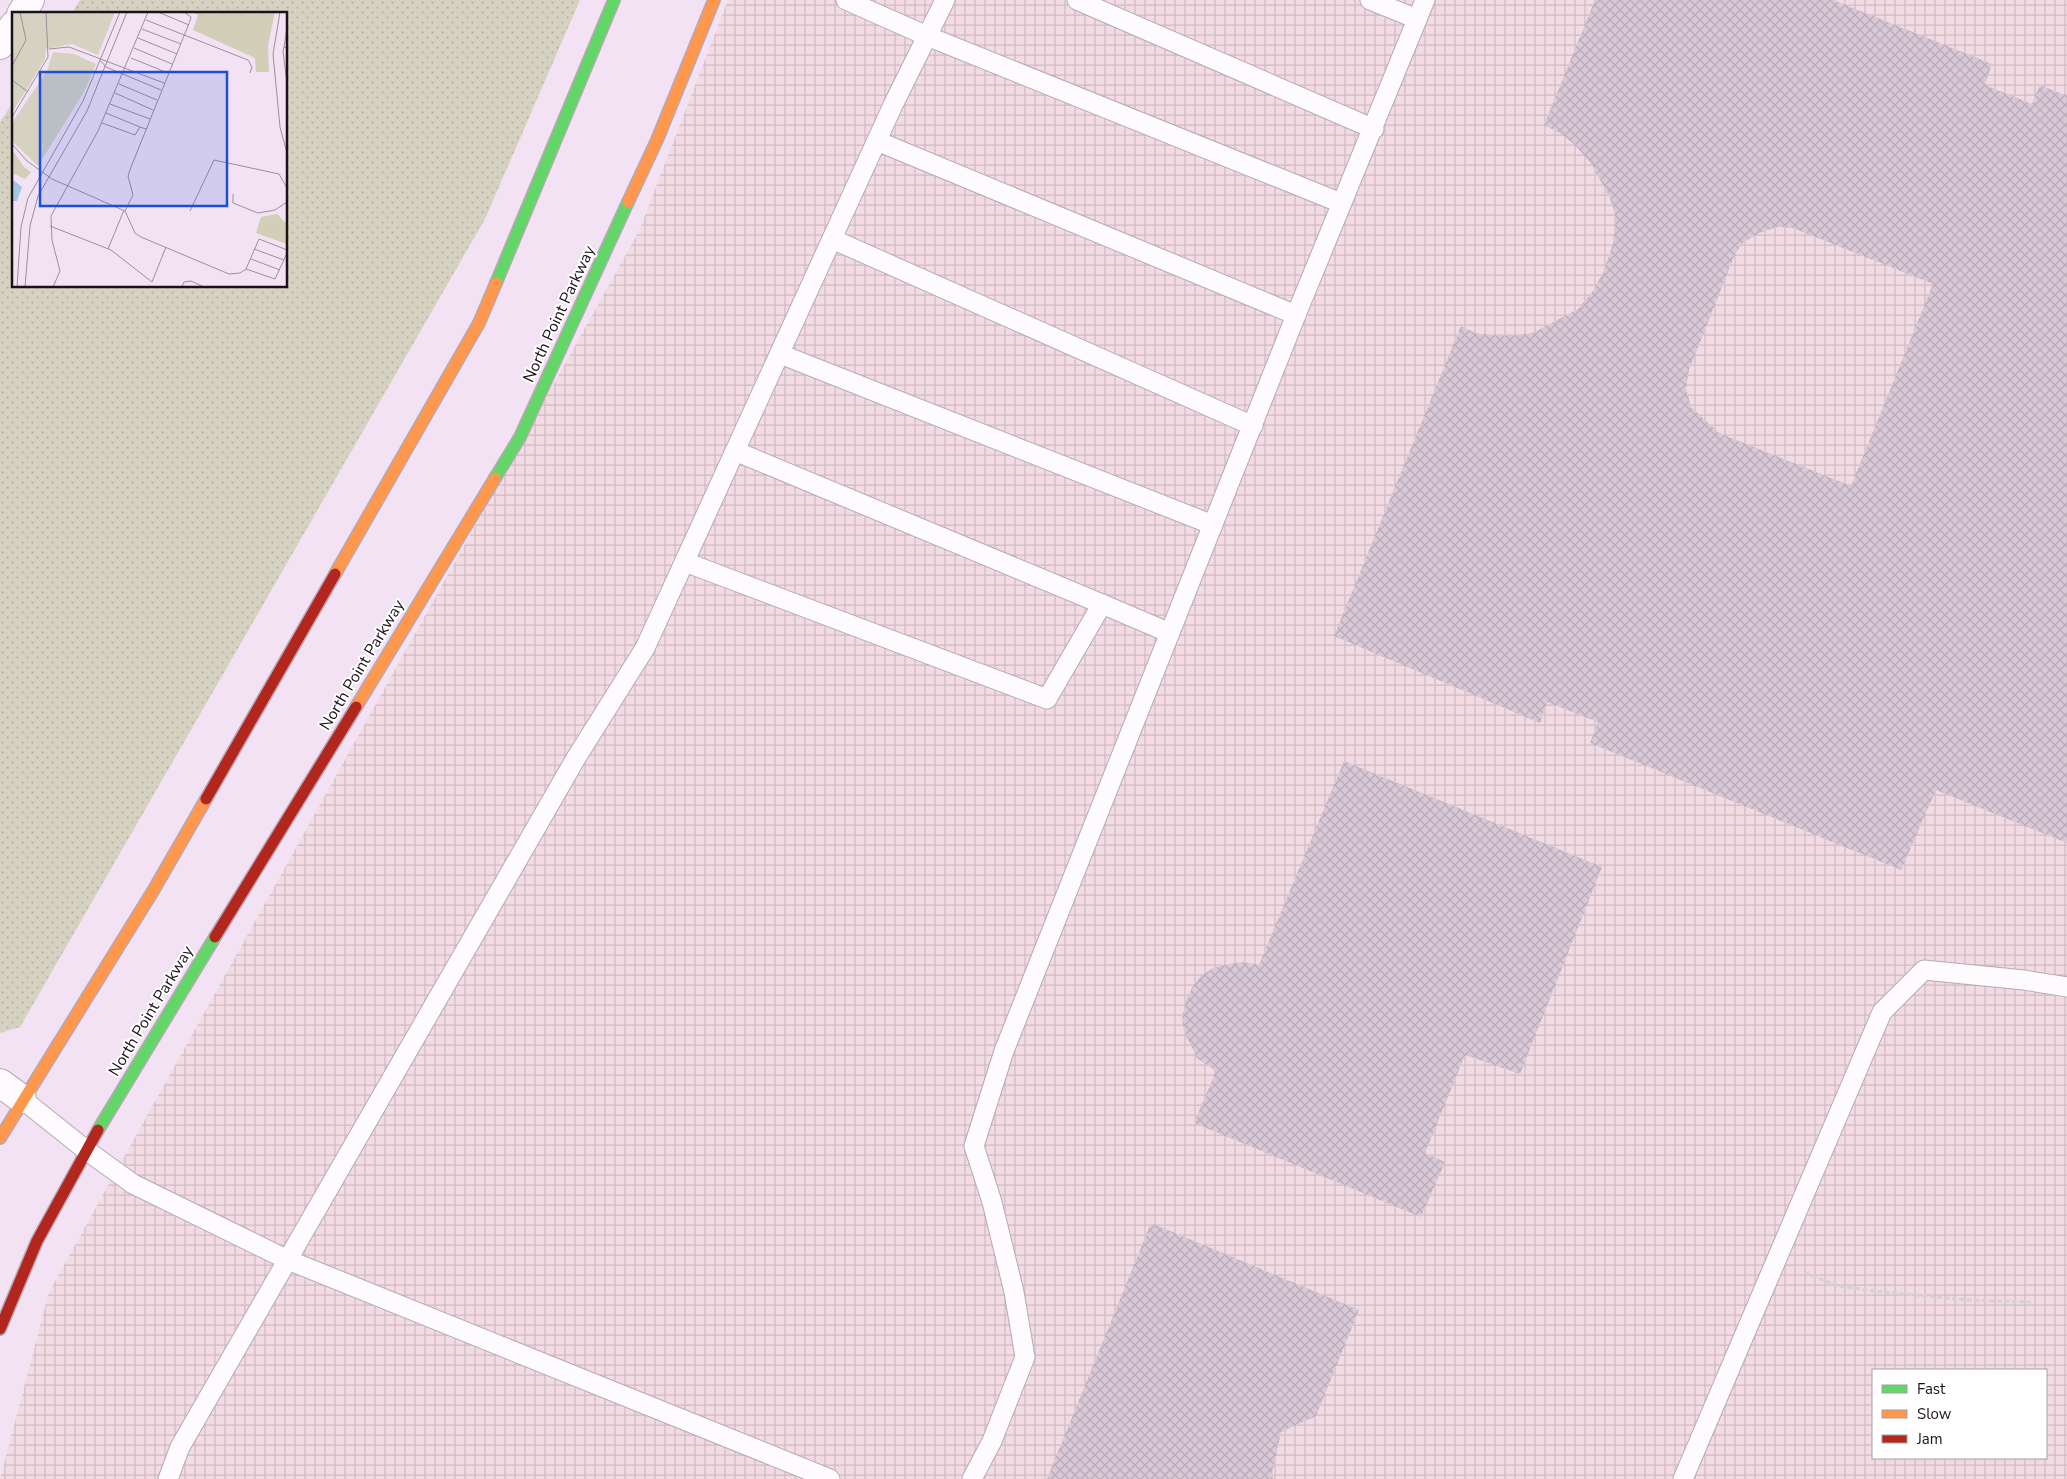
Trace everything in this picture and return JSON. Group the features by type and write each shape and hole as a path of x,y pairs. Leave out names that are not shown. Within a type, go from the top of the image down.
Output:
{"street":[{"path":"22,12 30,0"},
{"path":"0,1138 22,1099 153,891 479,323 614,0"},
{"name":"North Point Parkway","path":"0,1329 38,1241 86,1150 520,437 657,140 714,0"},
{"path":"0,45 12,28"},
{"path":"0,1083 22,1099"}],"lane":[{"path":"846,0 927,36 1341,202"},
{"path":"168,1479 180,1447 576,758 645,648 877,141 945,0"},
{"path":"1077,0 1374,129"},
{"path":"1370,0 1417,19"},
{"path":"972,1479 992,1441 1025,1358 1014,1292 992,1202 974,1146 1004,1051 1341,202 1374,129 1425,0"},
{"path":"877,141 1296,315"},
{"path":"832,239 1252,426"},
{"path":"780,354 1213,525"},
{"path":"735,452 1170,633"},
{"path":"685,562 1047,699 1102,604"},
{"path":"1683,1479 1882,1012 1924,970 2024,980 2067,987"},
{"path":"22,1099 86,1150 133,1184 288,1260 830,1479"}],"path":[{"path":"1799,1271 1839,1286 1874,1291 1969,1300 2031,1302"}],"shaded area":[{"path":"80,0 580,0 485,219 20,1027 0,1033 0,122 12,104 12,288 288,288 288,12 72,12"},
{"path":"728,0 2067,0 2067,1479 0,1479 49,1292 639,231"}],"building":[{"path":"1595,0 1833,0 1992,64 1985,85 2032,104 2040,85 2067,96 2067,843 1936,790 1901,870 1590,743 1598,722 1547,702 1540,723 1334,636 1461,326 1475,333 1490,335 1512,336 1533,333 1578,309 1593,291 1604,271 1613,243 1616,217 1609,196 1590,162 1574,144 1560,133 1544,125","holes":["1776,227 1793,228 1933,284 1851,486 1719,433 1691,407 1686,388 1689,370 1735,254 1744,242 1757,234"]},
{"path":"1344,761 1602,867 1520,1074 1465,1055 1425,1153 1445,1162 1421,1217 1194,1123 1216,1071 1197,1058 1184,1031 1182,1018 1186,1001 1192,988 1201,976 1213,968 1244,962 1259,965"},
{"path":"1151,1223 1359,1310 1316,1416 1281,1432 1272,1474 1273,1479 1047,1479"}],"traffic: fast":[{"path":"496,283 614,0"},
{"path":"495,478 520,437 628,202"},
{"path":"98,1130 215,937"}],"traffic: slow":[{"path":"628,202 657,140 714,0"},
{"path":"335,574 479,323 496,283"},
{"path":"356,707 495,478"},
{"path":"0,1138 153,891 206,799"}],"traffic: jam":[{"path":"206,799 335,574"},
{"path":"215,937 356,707"},
{"path":"0,1329 37,1241 98,1130"}]}
